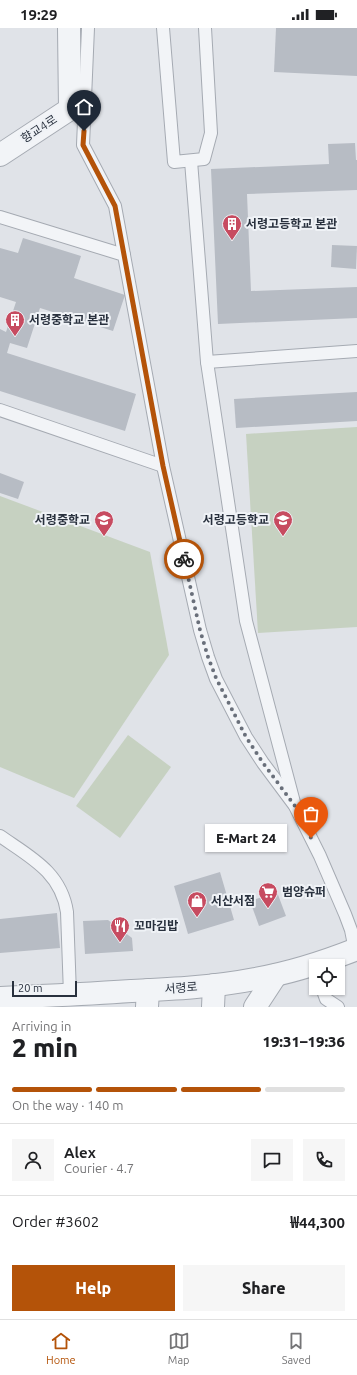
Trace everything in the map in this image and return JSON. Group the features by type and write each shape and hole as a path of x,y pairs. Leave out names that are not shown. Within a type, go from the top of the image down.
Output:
{"street":[{"name":"향교4로","path":"0,155 70,109 69,28"},
{"name":"서령로","path":"333,959 356,949"},
{"name":"서령로","path":"0,998 33,1002 70,994 147,999 214,985 255,979 309,968"},
{"path":"255,1007 276,975"},
{"path":"213,1007 214,985"}],"lane":[{"path":"88,28 83,145 115,206 163,466 193,601 208,657 223,692 246,737 266,768 295,806 320,856 345,914 356,949"},
{"path":"162,28 174,162 204,160 211,133 205,28"},
{"path":"191,160 207,362 246,621 295,806"},
{"path":"0,217 124,255"},
{"path":"207,362 357,351"},
{"path":"0,410 163,466"},
{"path":"0,836 43,866 52,876 63,896 67,912 70,994"},
{"path":"325,995 326,999 338,1007"}],"green space":[{"path":"357,427 357,627 258,633 246,434"},
{"path":"0,496 150,552 169,655 74,798 0,767"},
{"path":"128,735 171,767 120,838 76,806"}],"building":[{"path":"276,28 357,28 357,76 274,72"},
{"name":"서령고등학교 본관","path":"355,143 357,160 357,190 247,194 251,291 357,287 357,318 218,324 211,169 329,164 328,144"},
{"name":"서령중학교 본관","path":"23,238 81,256 74,278 125,295 113,331 40,308 27,348 10,343 7,353 136,394 125,431 0,391 0,329 6,332 16,302 0,297 0,248 18,253"},
{"path":"332,245 357,246 356,269 331,267"},
{"path":"357,392 357,421 236,428 234,399"},
{"path":"0,473 24,482 18,499 0,493"},
{"path":"220,872 234,920 188,934 174,886"},
{"name":"범양슈퍼","path":"277,892 286,916 259,926 250,901"},
{"path":"57,913 60,948 0,953 0,919"},
{"path":"108,920 132,938 133,951 85,954 83,921"}],"way so far":[{"path":"184,559 200,630 216,678 246,737 274,779 295,806 311,838"}],"place":[{"name":"서령고등학교 본관","path":"232,241"},
{"name":"서령중학교 본관","path":"15,337"},
{"name":"서령중학교","path":"104,537"},
{"name":"서령고등학교","path":"283,537"},
{"name":"E-Mart 24","path":"311,838"},
{"name":"범양슈퍼","path":"268,909"},
{"name":"서산서점","path":"197,918"},
{"name":"꼬마김밥","path":"120,943"}],"route":[{"path":"84,131 83,145 115,206 163,466 184,559"}]}
